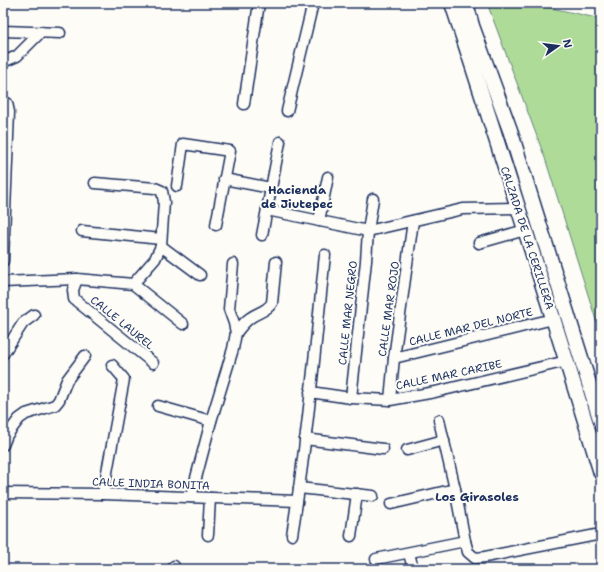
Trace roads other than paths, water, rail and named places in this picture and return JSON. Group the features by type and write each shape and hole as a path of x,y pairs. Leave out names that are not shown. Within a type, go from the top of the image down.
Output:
{"street":[{"path":"244,104 259,3"},
{"path":"287,111 313,3"},
{"name":"CALZADA DE LA CERILLERA","path":"452,3 554,319 601,473"},
{"name":"CALZADA DE LA CERILLERA","path":"466,3 472,26 512,138 601,422"},
{"path":"3,31 60,33"},
{"path":"20,32 28,46"},
{"path":"3,62 17,56 41,32"},
{"path":"3,261 9,112 5,103"},
{"path":"262,234 280,142"},
{"path":"177,186 183,144 230,151 216,225"},
{"path":"319,221 328,177"},
{"path":"224,179 271,188"},
{"path":"95,183 155,188 162,191 164,202 161,242 155,260 133,284"},
{"name":"CALLE MAR NEGRO","path":"351,398 368,231 373,199"},
{"path":"267,210 368,231 463,209 517,208"},
{"name":"CALLE MAR ROJO","path":"390,400 394,358 413,221"},
{"path":"479,243 525,230"},
{"path":"82,231 161,242 200,275"},
{"path":"292,535 305,439 325,255"},
{"path":"236,333 249,319 269,308 272,303 276,262"},
{"path":"191,497 233,349 236,333 229,309 233,264"},
{"path":"3,282 77,279 133,284 183,324"},
{"name":"CALLE LAUREL","path":"77,279 73,290 74,299 153,363"},
{"path":"3,354 23,323 34,315"},
{"name":"CALLE MAR DEL NORTE","path":"394,358 554,319"},
{"path":"3,445 5,433 26,414 55,405 59,400 67,380 85,356"},
{"name":"CALLE MAR CARIBE","path":"310,392 351,398 390,400 435,392 567,361"},
{"path":"103,494 124,379 112,365"},
{"path":"158,406 212,421"},
{"path":"439,420 465,541 468,552 475,558 601,534"},
{"path":"305,439 383,449"},
{"path":"407,450 444,440"},
{"path":"299,488 373,496"},
{"path":"391,504 455,489"},
{"name":"CALLE INDIA BONITA","path":"3,493 103,494 297,501"},
{"path":"351,536 357,494"},
{"path":"208,535 210,498"},
{"path":"376,559 465,541"},
{"path":"409,553 413,569"}],"district":[{"name":"Hacienda de Jiutepec","path":"297,197"},
{"name":"Los Girasoles","path":"477,497"}]}
